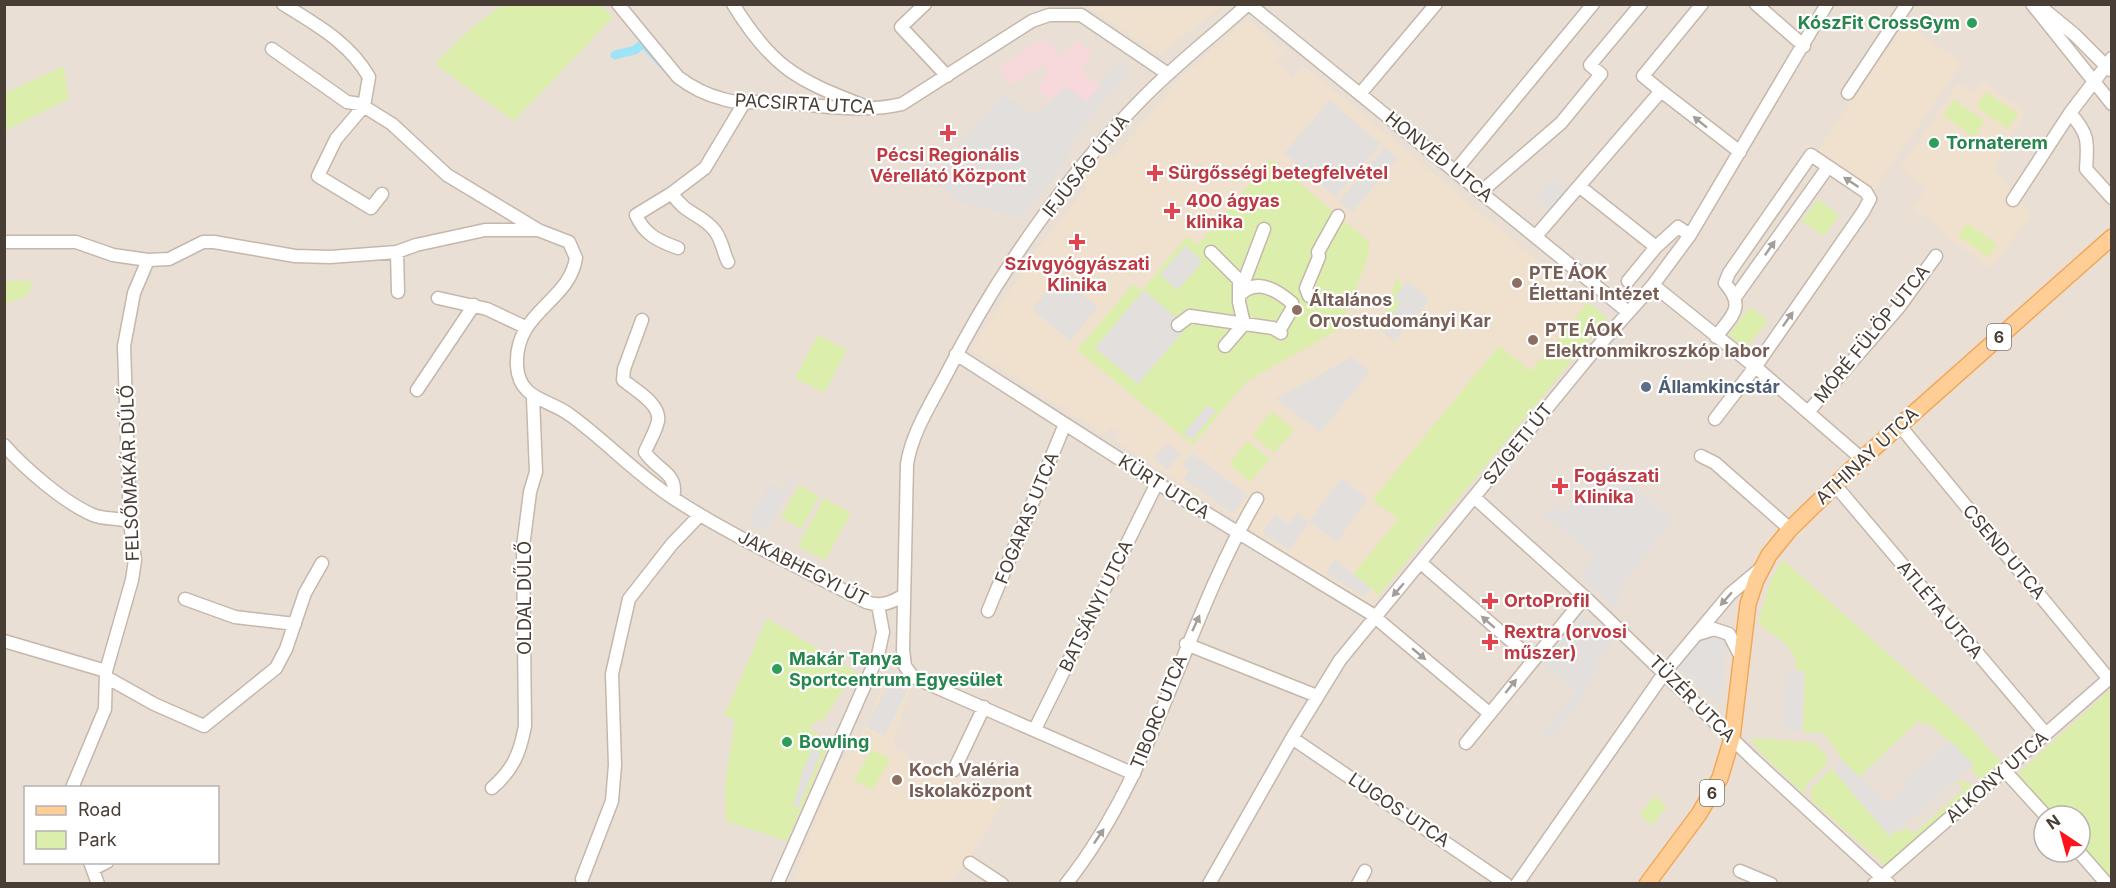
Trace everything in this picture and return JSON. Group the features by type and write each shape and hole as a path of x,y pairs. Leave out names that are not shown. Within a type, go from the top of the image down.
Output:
{"main road":[{"name":"ATHINAY UTCA","path":"1732,738 1740,655 1748,604 1760,569 1790,529 1862,459 2112,237"},
{"name":"6","path":"1647,884 1710,797 1728,757 1732,738"}],"street":[{"path":"283,4 337,39 358,57 369,77 364,106 336,138 318,177 371,208 382,194"},
{"name":"PACSIRTA UTCA","path":"618,4 666,65 690,86 724,100 744,103 887,107 902,104 1032,21 1069,8"},
{"path":"733,4 753,36 782,67 819,89 866,106"},
{"path":"925,4 901,27 947,76"},
{"name":"IFJÚSÁG ÚTJA","path":"956,354 1036,228 1088,157 1168,74 1248,4"},
{"name":"HONVÉD UTCA","path":"1248,4 1482,191 1628,312"},
{"path":"1360,94 1436,4"},
{"path":"1456,170 1593,4"},
{"path":"1482,191 1562,123 1601,74 1590,65 1641,4"},
{"path":"1702,4 1643,76 1740,152"},
{"path":"1756,4 1804,46"},
{"name":"SZIGETI ÚT","path":"1209,884 1317,696 1374,616 1653,285 1690,235 1827,4"},
{"path":"1848,93 1907,4"},
{"path":"2032,4 2112,104"},
{"path":"2013,200 2070,113 2094,81 2110,65 2038,4"},
{"path":"1069,8 1168,74"},
{"path":"272,49 347,102 364,106 392,124 447,175 538,230 568,242 576,258 567,283 540,308 525,327 518,348 517,368 521,382 533,398"},
{"path":"1536,236 1661,91"},
{"path":"678,248 658,241 641,226 636,214 672,193 705,168 744,103"},
{"path":"2070,113 2086,135 2089,149 2086,169 2112,198"},
{"path":"1715,418 1755,367 1869,202 1866,192 1810,155 1730,273 1725,284 1736,296"},
{"path":"1716,337 1734,315 1736,296 1828,167"},
{"path":"1579,186 1656,247"},
{"path":"672,193 683,208 715,230 728,262"},
{"path":"1178,325 1188,316 1280,332 1293,304 1312,295 1306,288 1318,252 1338,216"},
{"path":"1628,282 1656,247 1678,227 1690,235"},
{"path":"1225,346 1238,323 1243,285 1264,229"},
{"path":"4,242 76,242 113,255 148,260 169,259 203,242 295,256 330,257 397,252 416,245 464,234 538,230"},
{"path":"397,252 398,292"},
{"path":"1211,252 1243,285 1262,285 1286,297 1293,304"},
{"name":"MÓRÉ FÜLÖP UTCA","path":"1808,412 1899,307 1936,256"},
{"name":"FELSŐMAKÁR DŰLŐ","path":"73,786 105,709 106,674 132,580 135,560 129,522 124,346 134,293 148,260"},
{"path":"1653,285 1755,367 1862,459"},
{"path":"438,298 474,305 525,327"},
{"path":"417,390 474,305"},
{"path":"642,320 624,369 623,380 652,404 658,414 658,423 645,452 673,480 675,487 673,498"},
{"path":"956,354 909,454 904,497 905,666 913,677 1134,774"},
{"name":"KÜRT UTCA","path":"956,354 1157,483 1374,616 1490,713"},
{"name":"JAKABHEGYI ÚT","path":"533,398 567,413 673,498 700,514 866,602 878,605 889,603 904,595"},
{"name":"OLDAL DŰLŐ","path":"492,788 514,766 521,750 525,726 523,547 530,492 536,472 533,398"},
{"name":"FOGARAS UTCA","path":"988,611 1065,424"},
{"name":"CSEND UTCA","path":"1900,426 2110,677"},
{"path":"4,445 25,466 79,507 96,516 129,522"},
{"path":"1701,456 1716,464 1790,529"},
{"name":"BATSÁNYI UTCA","path":"1035,729 1157,483"},
{"path":"1487,483 1486,492 1494,515"},
{"name":"ATLÉTA UTCA","path":"1834,485 2046,734"},
{"name":"TÜZÉR UTCA","path":"1475,498 1665,672 1881,881"},
{"name":"TIBORC UTCA","path":"1066,884 1115,811 1134,774 1186,644 1238,532 1257,499"},
{"path":"582,879 612,801 615,765 612,674 629,599 654,566 700,514"},
{"path":"4,641 106,674 154,704 204,726 276,669 305,593 322,563"},
{"path":"1421,563 1533,660"},
{"path":"1517,884 1665,672 1730,594 1760,569"},
{"path":"1466,742 1585,597"},
{"path":"184,599 235,617 295,624"},
{"path":"777,884 878,655 883,632 878,605"},
{"path":"1698,634 1714,629 1729,634 1740,655"},
{"path":"1186,644 1317,696"},
{"name":"ALKONY UTCA","path":"1881,881 2110,677"},
{"path":"954,770 984,707"},
{"name":"LUGOS UTCA","path":"1292,738 1506,884"},
{"path":"2005,771 2035,804"},
{"path":"970,863 1002,884"},
{"path":"2090,864 2107,884"},
{"path":"92,866 98,884"},
{"path":"1358,884 1365,871"},
{"path":"1740,871 1771,884"}],"shaded area":[{"path":"5,5 2111,5 2111,883 5,884"},
{"path":"1086,5 1222,5 1160,55"},
{"name":"Általános Orvostudományi Kar","path":"1247,19 1285,53 1274,62 1287,70 1291,78 1304,66 1607,318 1370,606 1114,440 1118,433 1111,427 1105,435 971,350 1036,251 1087,187 1078,179 1102,151 1113,159 1177,82"},
{"path":"1905,24 1962,63 1872,192 1820,156 1820,147"},
{"path":"1042,39 1055,48 1053,52 1061,57 1078,40 1093,53 1081,69 1099,86 1087,102 1065,86 1050,100 1038,89 1048,72 1042,65 1010,85 1000,68"},
{"path":"1119,61 1129,70 1076,135 1064,166 1021,218 962,203 932,180 1002,93 1031,113 1042,109 1065,86 1087,102"},
{"path":"1983,82 2026,112 1993,167 2031,214 1992,268 1942,234 1945,231 1913,208 1927,187 1900,168 1959,83 1975,93"},
{"path":"1330,100 1381,144 1335,197 1284,153"},
{"path":"1385,147 1398,158 1352,212 1339,201"},
{"path":"1553,178 1569,191 1551,211 1536,199"},
{"path":"1185,246 1203,261 1178,290 1160,275"},
{"path":"1060,276 1098,307 1070,341 1032,309"},
{"path":"1407,281 1430,299 1394,342 1383,332 1400,303 1394,298"},
{"path":"1144,290 1187,327 1138,384 1095,348"},
{"path":"1352,357 1370,372 1320,432 1276,399"},
{"path":"1208,405 1216,411 1192,440 1183,433"},
{"path":"1167,443 1181,454 1167,470 1154,459"},
{"path":"1192,453 1247,495 1233,514 1183,479 1189,470 1183,465"},
{"path":"1606,463 1674,520 1626,579 1615,608 1579,575 1593,557 1544,514 1553,504 1564,512"},
{"path":"792,474 797,477 767,531 748,521 770,483 783,490"},
{"path":"1341,478 1368,498 1337,542 1309,522"},
{"path":"1298,513 1309,522 1289,550 1262,533 1275,514 1288,524"},
{"path":"1335,559 1371,588 1364,597 1326,573"},
{"path":"1574,609 1614,640 1594,665 1600,669 1582,692 1586,695 1549,740 1542,734 1576,691 1538,660"},
{"path":"1715,635 1727,641 1720,706 1677,666 1699,639"},
{"path":"1802,673 1801,731 1785,731 1785,674"},
{"name":"Koch Valéria Iskolaközpont","path":"887,677 911,690 892,745 942,778 948,763 967,772 961,782 1002,804 974,851 949,883 794,884 800,860 838,767 857,745"},
{"path":"889,683 907,691 885,736 866,727"},
{"path":"1950,740 1974,765 1889,836 1834,769 1843,761 1888,805 1908,785 1905,781"},
{"path":"812,749 821,753 798,808 793,807 803,769"}],"green space":[{"path":"503,4 601,5 613,17 514,121 435,64 468,31"},
{"path":"64,66 68,99 5,131 5,93"},
{"path":"1986,92 2018,114 2008,129 1976,107"},
{"path":"1954,100 1985,121 1974,137 1943,115"},
{"path":"1271,159 1370,243 1366,264 1338,330 1247,381 1193,445 1077,350 1133,284 1141,291 1187,237 1198,245"},
{"path":"1818,199 1839,215 1824,236 1802,221"},
{"path":"1967,223 1997,245 1988,257 1958,236"},
{"path":"1396,279 1403,285 1394,298 1400,302 1383,332 1380,330"},
{"path":"5,281 32,281 29,295 5,304"},
{"path":"1588,302 1607,318 1379,595 1353,574 1398,520 1373,499 1499,346 1531,371"},
{"path":"1750,307 1768,321 1746,348 1729,335"},
{"path":"818,335 847,350 824,393 795,378"},
{"path":"1272,411 1294,430 1274,453 1252,435"},
{"path":"1248,441 1270,459 1250,482 1229,464"},
{"path":"799,485 819,496 801,529 781,517"},
{"path":"824,498 851,513 825,560 798,546"},
{"path":"1783,560 1969,726 2001,762 1981,780 1970,768 1974,765 1928,722 1924,726 1919,720 1859,777 1843,761 1824,733 1803,732 1805,671 1796,670 1796,661 1789,647 1758,622 1772,577"},
{"path":"767,618 859,674 854,682 844,677 841,682 846,685 822,722 818,719 809,730 827,739 825,745 827,749 787,841 726,821 725,785 735,719 724,716"},
{"path":"2111,689 2111,878 2092,857 2092,804 2044,804 2017,774"},
{"path":"1751,738 1815,743 1826,755 1827,764 1807,784 1804,794 1759,751"},
{"path":"872,749 890,759 873,790 854,780"},
{"path":"1831,768 1889,836 1907,828 1914,834 1964,789 1955,781 1966,782 1975,789 1928,832 1885,865 1812,801 1811,789"},
{"path":"1654,796 1667,806 1653,825 1640,815"}],"waterway":[{"path":"641,45 677,84 684,88"},
{"path":"615,55 635,50 641,45"}],"place":[{"name":"KószFit CrossGym","path":"1972,23"},
{"name":"Pécsi Regionális Vérellátó Központ","path":"948,133"},
{"name":"Tornaterem","path":"1934,143"},
{"name":"Sürgősségi betegfelvétel","path":"1155,173"},
{"name":"400 ágyas klinika","path":"1172,211"},
{"name":"Szívgyógyászati Klinika","path":"1077,242"},
{"name":"PTE ÁOK Élettani Intézet","path":"1517,283"},
{"name":"Általános Orvostudományi Kar","path":"1297,310"},
{"name":"PTE ÁOK Elektronmikroszkóp labor","path":"1533,340"},
{"name":"Államkincstár","path":"1646,387"},
{"name":"Fogászati Klinika","path":"1560,486"},
{"name":"OrtoProfil","path":"1490,601"},
{"name":"Rextra (orvosi műszer)","path":"1490,642"},
{"name":"Makár Tanya Sportcentrum Egyesület","path":"777,669"},
{"name":"Bowling","path":"787,742"},
{"name":"Koch Valéria Iskolaközpont","path":"897,780"}]}
